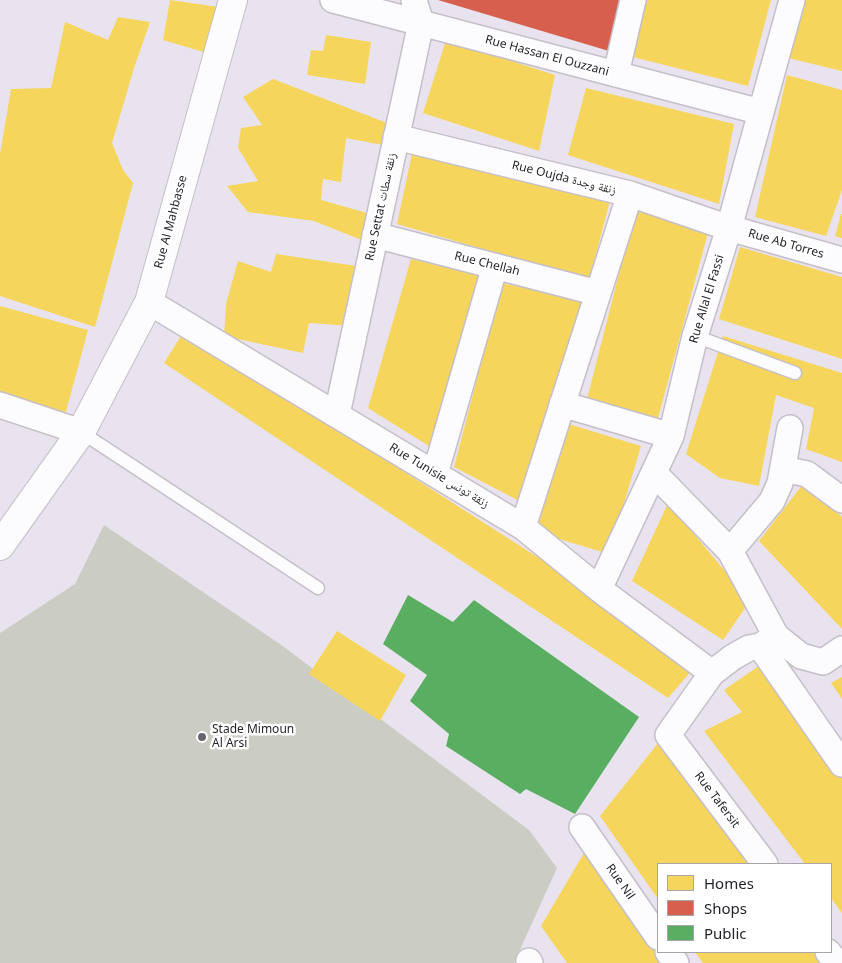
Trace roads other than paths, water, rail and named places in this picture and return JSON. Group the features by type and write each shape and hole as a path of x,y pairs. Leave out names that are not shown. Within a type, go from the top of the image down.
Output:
{"street":[{"name":"Rue Al Mahbasse","path":"0,546 81,432 149,302 233,0"},
{"name":"Rue Hassan El Ouzzani","path":"333,0 417,12 616,74 761,112"},
{"path":"616,74 633,0"},
{"name":"Rue Allal El Fassi","path":"599,588 655,474 671,436 695,336 729,228 792,0"},
{"name":"Rue Settat زنقة سطات","path":"337,414 396,137 417,12"},
{"name":"Rue Oujda زنقة وجدة","path":"396,137 630,194 729,228"},
{"path":"523,527 630,194"},
{"name":"Rue Ab Torres","path":"729,228 842,260"},
{"name":"Rue Chellah","path":"375,235 598,293"},
{"path":"434,474 495,266"},
{"name":"Rue Tunisie زنقة تونس","path":"149,302 523,527 599,588 712,673"},
{"path":"562,404 671,436"},
{"path":"0,406 81,432"},
{"path":"730,551 772,501 783,469 790,428"},
{"path":"783,469 807,474 842,500"},
{"path":"655,474 730,551 768,641 842,764"},
{"path":"712,673 733,657 749,648 768,641 801,656 822,662 842,649"},
{"name":"Rue Tafersit","path":"712,673 668,735 765,863"},
{"name":"Rue Nil","path":"582,827 657,935"}],"lane":[{"path":"695,336 796,373"},
{"path":"81,432 318,588"}],"place":[{"name":"Stade Mimoun Al Arsi","path":"202,737"}]}
